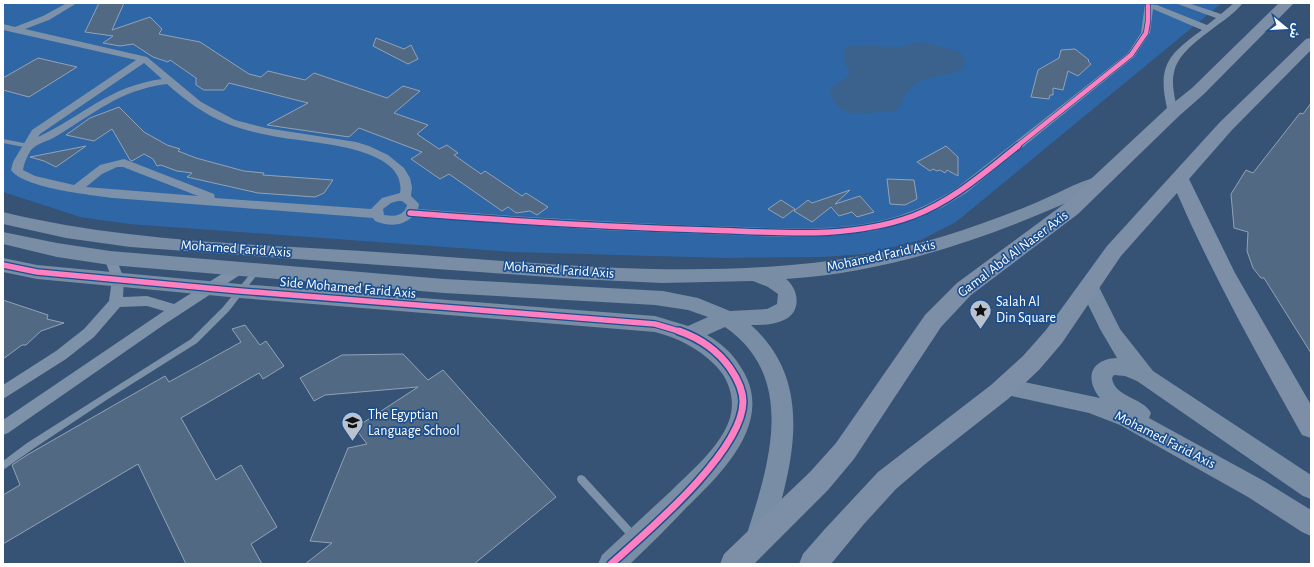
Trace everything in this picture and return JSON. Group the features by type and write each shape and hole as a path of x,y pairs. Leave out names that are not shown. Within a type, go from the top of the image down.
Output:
{"main road":[{"name":"Gamal Abd Al Naser Axis","path":"734,564 818,481 845,450 921,339 950,302 993,266 1018,250 1066,214 1173,112 1198,91 1287,3"},
{"path":"813,564 879,489 898,471 936,439 972,414 1006,387 1050,342 1073,312 1089,286 1114,251 1226,126 1311,42"},
{"path":"1179,178 1193,210 1238,298 1311,427"},
{"name":"Mohamed Farid Axis","path":"3,218 72,233 119,240 173,245 608,274 755,275 835,267 914,251 1014,219 1103,180"},
{"name":"Mohamed Farid Axis","path":"3,238 57,250 110,258 491,289 664,299 694,304 710,310 748,334 762,351 783,397 783,443 776,476 757,540"},
{"name":"Side Mohamed Farid Axis","path":"3,265 37,272 240,291 656,324 690,334 714,350 738,378 742,391 742,417 735,434 708,471 611,564"},
{"path":"690,334 726,319 747,316 773,316 778,314 786,307 788,297 783,287 778,283 755,275"},
{"path":"1089,286 1113,337 1128,357 1146,376"},
{"path":"1172,442 1155,423 1113,397 1103,385 1101,379 1105,370 1117,366 1146,376 1311,488"},
{"name":"Mohamed Farid Axis","path":"1006,387 1089,404 1128,418 1256,489 1311,524"}],"street":[{"path":"13,30 36,22 73,3"},
{"path":"1147,6 1167,3"},
{"path":"1179,3 1222,17"},
{"path":"1173,112 1169,87 1170,69 1173,60 1182,49 1239,3"},
{"path":"1147,6 1208,29"},
{"path":"410,213 602,227 765,232 854,229 897,221 933,208 962,190 1131,55 1145,38 1148,29 1147,6"},
{"path":"55,31 64,8"},
{"path":"3,27 13,30 55,31 144,59 158,68 169,81 210,112 235,123 275,132 356,145 369,150 398,168 407,182 408,189 405,198"},
{"path":"144,59 42,127 32,137 29,146 17,167 20,174 32,179 76,189 142,198 377,214"},
{"path":"29,146 50,136 122,90 145,83 169,81"},
{"path":"76,189 101,168 113,164 124,164 182,188 229,203"},
{"path":"392,198 405,198 413,204 410,213 405,217 391,221 379,218 377,209 385,200 392,198"},
{"path":"3,393 67,351 89,333 116,303 118,279 110,258"},
{"path":"3,428 210,287 249,269"},
{"path":"116,303 151,300 161,302 175,311"}],"lane":[{"path":"3,141 29,146"},
{"path":"3,466 42,438 194,341 218,318 240,291 249,269"},
{"path":"581,480 637,540"}],"shaded area":[{"path":"3,3 1222,3 956,222 921,240 864,254 822,257 725,258 513,252 129,224 80,217 3,192"},
{"path":"923,42 960,52 965,61 962,70 921,81 907,92 896,111 853,114 838,108 829,92 836,84 848,77 849,71 844,61 844,49 853,45 899,47"}],"building":[{"path":"99,3 124,3 112,30 150,17 162,29 159,34 200,42 249,74 261,77 268,71 305,80 314,73 387,98 403,86 420,91 394,113 428,125 417,134 439,149 447,145 458,153 454,155 481,174 485,171 522,196 526,193 548,207 537,215 530,211 516,213 508,207 502,211 449,174 440,179 411,159 422,152 359,128 349,137 267,125 308,103 229,83 224,90 204,90 196,85 196,78 170,60 168,62 153,57 133,44 120,46 103,43 113,36 85,32"},
{"path":"376,38 404,49 411,45 418,59 408,64 373,46"},
{"path":"1075,49 1089,60 1088,61 1091,64 1078,76 1068,71 1063,90 1053,88 1053,95 1050,95 1049,99 1031,97 1038,70 1059,58 1061,50"},
{"path":"38,58 77,67 29,97 3,90 3,78"},
{"path":"1311,103 1311,353 1264,278 1261,278 1253,268 1247,251 1248,232 1234,228 1231,194 1246,170 1253,173 1300,113 1303,114"},
{"path":"119,107 144,132 167,145 180,149 178,151 196,158 244,171 264,173 263,175 333,180 324,193 315,197 258,193 187,177 192,173 177,171 161,165 157,166 153,159 144,154 132,161 112,129 94,141 66,135 90,118"},
{"path":"86,146 56,167 44,161 30,157"},
{"path":"946,146 958,157 958,176 947,170 945,173 940,170 937,171 933,169 930,171 917,162"},
{"path":"887,179 914,180 917,199 905,205 890,204"},
{"path":"850,190 835,204 860,196 874,212 857,217 852,212 839,216 831,207 812,222 794,211 808,200 812,203"},
{"path":"781,200 795,209 783,218 768,209"},
{"path":"3,300 48,315 47,319 64,323 41,331 26,345 22,345 3,359"},
{"path":"245,325 260,345 266,341 284,366 263,379 259,373 181,418 216,480 241,465 277,527 251,544 262,564 186,564 138,464 3,544 3,495 20,485 12,465 165,376 169,382 241,342 232,329"},
{"path":"403,354 428,380 443,370 556,497 474,564 305,564 332,543 310,541 348,448 367,444 355,428 418,387 325,395 314,401 300,378 342,355"}],"cycle path":[{"path":"410,213 524,221 783,233 852,230 897,221 931,208 962,190 1131,55 1140,44 1146,33 1148,6"},
{"path":"3,265 37,272 240,291 655,324 666,326 694,337 711,348 726,362 739,382 743,401 740,420 732,439 704,474 611,564"}],"place":[{"name":"Salah Al Din Square","path":"981,330"},
{"name":"The Egyptian Language School","path":"352,442"}]}
